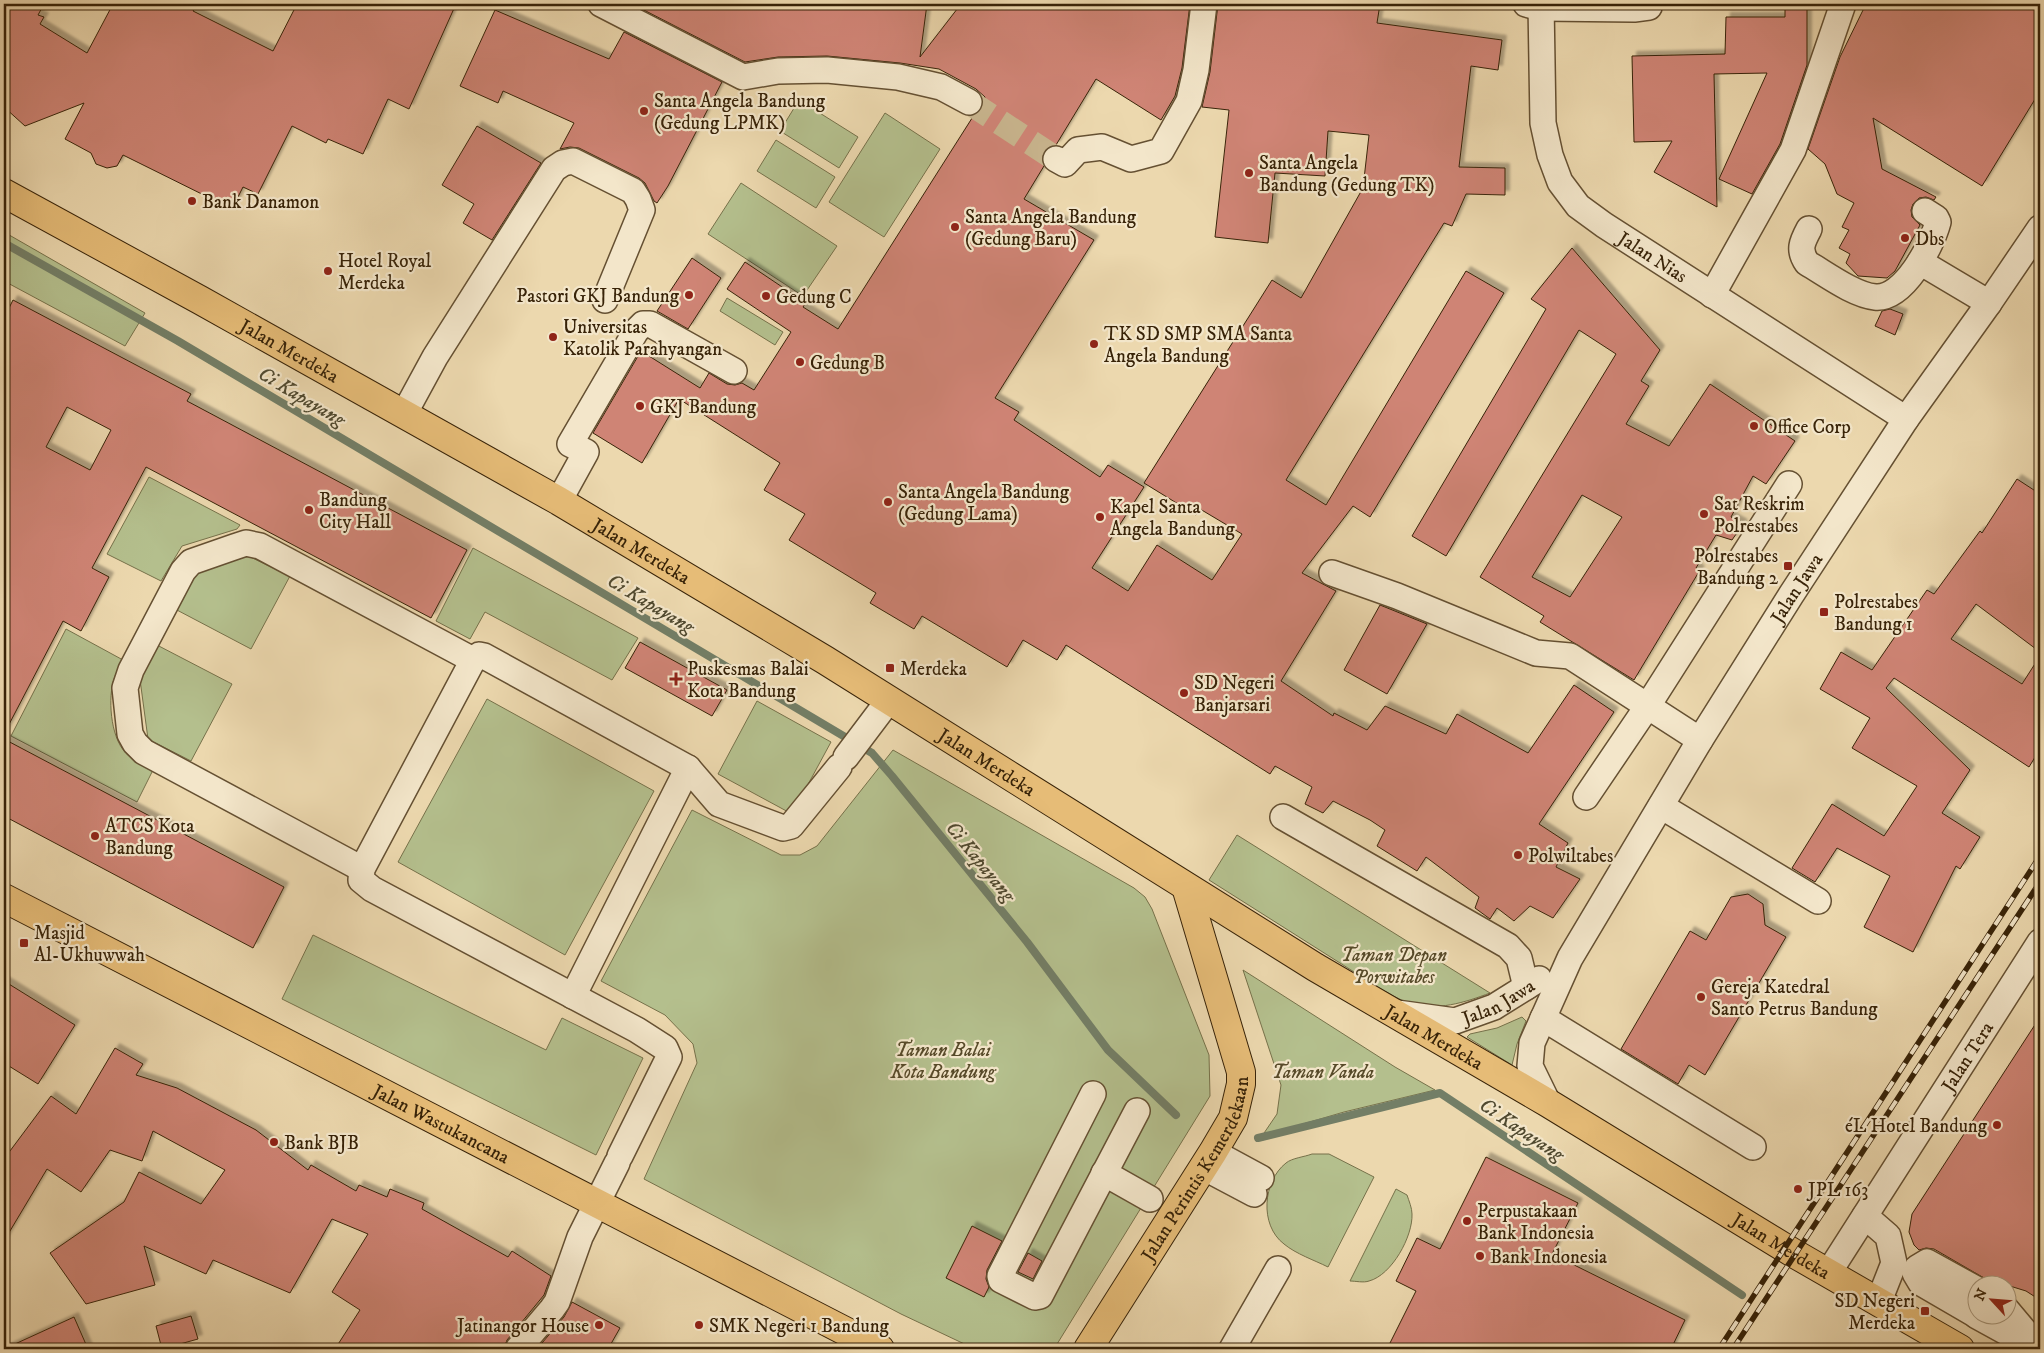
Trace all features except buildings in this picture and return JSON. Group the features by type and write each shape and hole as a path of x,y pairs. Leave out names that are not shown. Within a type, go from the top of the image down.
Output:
{"main road":[{"name":"Jalan Merdeka","path":"4,193 200,300 559,501 889,700 1186,887 1390,1012 1548,1103 1778,1244 1960,1349"},
{"name":"Jalan Perintis Kemerdekaan","path":"1088,1349 1160,1205 1208,1160 1233,1118 1242,1084 1241,1072 1186,887"},
{"name":"Jalan Wastukancana","path":"4,898 880,1349"}],"street":[{"path":"601,4 743,77 778,71 827,70 898,77 941,87 969,102"},
{"path":"1056,159 1065,164 1078,150 1102,147 1131,159 1161,151 1189,101 1196,70 1204,4"},
{"path":"1712,295 1793,150 1843,4"},
{"path":"1536,5 1649,7"},
{"name":"Jalan Nias","path":"1536,5 1543,123 1550,155 1560,182 1578,206 1604,225 1906,419"},
{"path":"404,414 435,357 554,169 563,163 573,161 633,191 642,210 605,300"},
{"path":"1809,229 1801,245 1801,255 1807,263 1865,295 1878,298 1900,289 1920,262 1938,222 1936,218 1925,211"},
{"name":"Jalan Jawa","path":"1548,1103 1530,1066 1532,1043 1570,958 1700,740 1786,603 1906,419 1989,304 2040,228"},
{"path":"1920,262 1989,304"},
{"path":"559,501 586,452 570,444 636,332 643,324 650,324 734,372"},
{"path":"1586,797 1647,706 1789,484"},
{"path":"362,869 144,752 135,743 130,734 125,688 130,670 183,570 191,562 246,543 260,546 474,660"},
{"path":"1332,573 1397,596 1536,653 1570,656 1700,740"},
{"path":"518,1349 552,1310 580,1237 669,1057 666,1048 654,1040 372,889 361,880 362,869 474,660 479,655 484,656 688,768 719,804 783,828 788,828 889,700"},
{"path":"573,996 688,768"},
{"path":"1661,806 1818,901"},
{"path":"1283,817 1508,946 1519,958 1526,987"},
{"name":"Jalan Tera","path":"1829,1272 2037,951"},
{"name":"Jalan Jawa","path":"1390,1012 1430,1019 1456,1021 1494,1008 1570,958"},
{"path":"1543,1018 1753,1147"},
{"path":"1093,1094 1000,1276 1001,1280 1035,1297 1040,1296 1137,1111"},
{"path":"1208,1160 1257,1186"},
{"path":"1104,1173 1160,1205"},
{"path":"1865,1216 1888,1236 1894,1263 1879,1301"},
{"path":"1966,1284 1926,1262 1917,1268 1915,1273 1921,1283 1966,1309"},
{"path":"1232,1349 1278,1269"},
{"path":"2016,1322 2039,1349"},
{"path":"1997,1326 2039,1349"}],"green space":[{"path":"799,100 858,137 839,168 780,131"},
{"path":"885,113 940,149 884,237 829,202"},
{"path":"776,140 835,177 816,208 757,171"},
{"path":"741,183 837,246 803,296 708,234"},
{"path":"4,232 145,313 125,346 4,281"},
{"path":"727,298 783,332 775,345 720,311"},
{"path":"149,477 240,525 237,529 182,546 161,581 107,554"},
{"path":"473,548 638,638 612,680 485,612 470,639 436,621"},
{"path":"244,554 290,576 251,649 175,609 195,571"},
{"path":"66,629 123,660 114,679 111,700 112,722 123,750 138,762 153,770 137,802 11,736"},
{"path":"155,644 232,684 191,761 148,739 139,672"},
{"path":"487,699 654,791 565,955 398,862"},
{"path":"757,701 831,742 792,814 718,774"},
{"name":"Taman Balai Kota Bandung","path":"893,750 1134,888 1145,897 1152,909 1209,1055 1210,1096 1054,1349 975,1349 901,1314 644,1179 697,1063 693,1044 665,1015 601,981 692,810 781,855 800,855 817,846"},
{"name":"Taman Depan Porwitabes","path":"1237,835 1490,993 1451,1005 1419,1006 1399,999 1381,989 1209,880"},
{"path":"313,935 546,1050 562,1018 643,1058 596,1155 282,999"},
{"name":"Taman Vanda","path":"1243,970 1395,1067 1435,1090 1344,1112 1262,1136 1277,1114 1281,1085"},
{"path":"1522,1017 1526,1021 1517,1044 1512,1065 1467,1037 1470,1034 1497,1028"},
{"path":"1312,1154 1329,1154 1374,1177 1328,1267 1284,1244 1276,1236 1268,1215 1267,1203 1269,1192 1272,1181 1278,1171 1289,1161"},
{"path":"1396,1189 1407,1195 1412,1214 1409,1233 1400,1254 1386,1271 1377,1277 1367,1282 1350,1281"}],"waterway":[{"name":"Ci Kapayang","path":"4,243 178,341 872,753 1027,942 1108,1050 1176,1115"},
{"name":"Ci Kapayang","path":"1258,1138 1440,1093 1742,1295"}],"tunnel":[{"path":"969,102 1056,159"}],"railway":[{"path":"1719,1349 2040,856"},
{"path":"1733,1349 2040,882"}],"place":[{"name":"Santa Angela Bandung (Gedung LPMK)","path":"644,111"},
{"name":"Santa Angela Bandung (Gedung TK)","path":"1249,173"},
{"name":"Bank Danamon","path":"192,201"},
{"name":"Santa Angela Bandung (Gedung Baru)","path":"955,227"},
{"name":"Dbs","path":"1905,238"},
{"name":"Hotel Royal Merdeka","path":"328,271"},
{"name":"Pastori GKJ Bandung","path":"689,295"},
{"name":"Gedung C","path":"766,296"},
{"name":"Universitas Katolik Parahyangan","path":"553,337"},
{"name":"TK SD SMP SMA Santa Angela Bandung","path":"1094,344"},
{"name":"Gedung B","path":"800,362"},
{"name":"GKJ Bandung","path":"640,406"},
{"name":"Office Corp","path":"1754,426"},
{"name":"Santa Angela Bandung (Gedung Lama)","path":"888,502"},
{"name":"Bandung City Hall","path":"309,510"},
{"name":"Sat Reskrim Polrestabes","path":"1704,514"},
{"name":"Kapel Santa Angela Bandung","path":"1100,517"},
{"name":"Polrestabes Bandung 2","path":"1788,566"},
{"name":"Polrestabes Bandung 1","path":"1824,612"},
{"name":"Merdeka","path":"890,668"},
{"name":"Puskesmas Balai Kota Bandung","path":"676,679"},
{"name":"SD Negeri Banjarsari","path":"1184,693"},
{"name":"ATCS Kota Bandung","path":"95,836"},
{"name":"Polwiltabes","path":"1518,855"},
{"name":"Masjid Al-Ukhuwwah","path":"24,943"},
{"name":"Gereja Katedral Santo Petrus Bandung","path":"1701,997"},
{"name":"éL Hotel Bandung","path":"1997,1125"},
{"name":"Bank BJB","path":"274,1142"},
{"name":"JPL 163","path":"1798,1189"},
{"name":"Perpustakaan Bank Indonesia","path":"1467,1221"},
{"name":"Bank Indonesia","path":"1480,1256"},
{"name":"SD Negeri Merdeka","path":"1925,1311"},
{"name":"Jatinangor House","path":"599,1325"},
{"name":"SMK Negeri 1 Bandung","path":"699,1325"}]}
